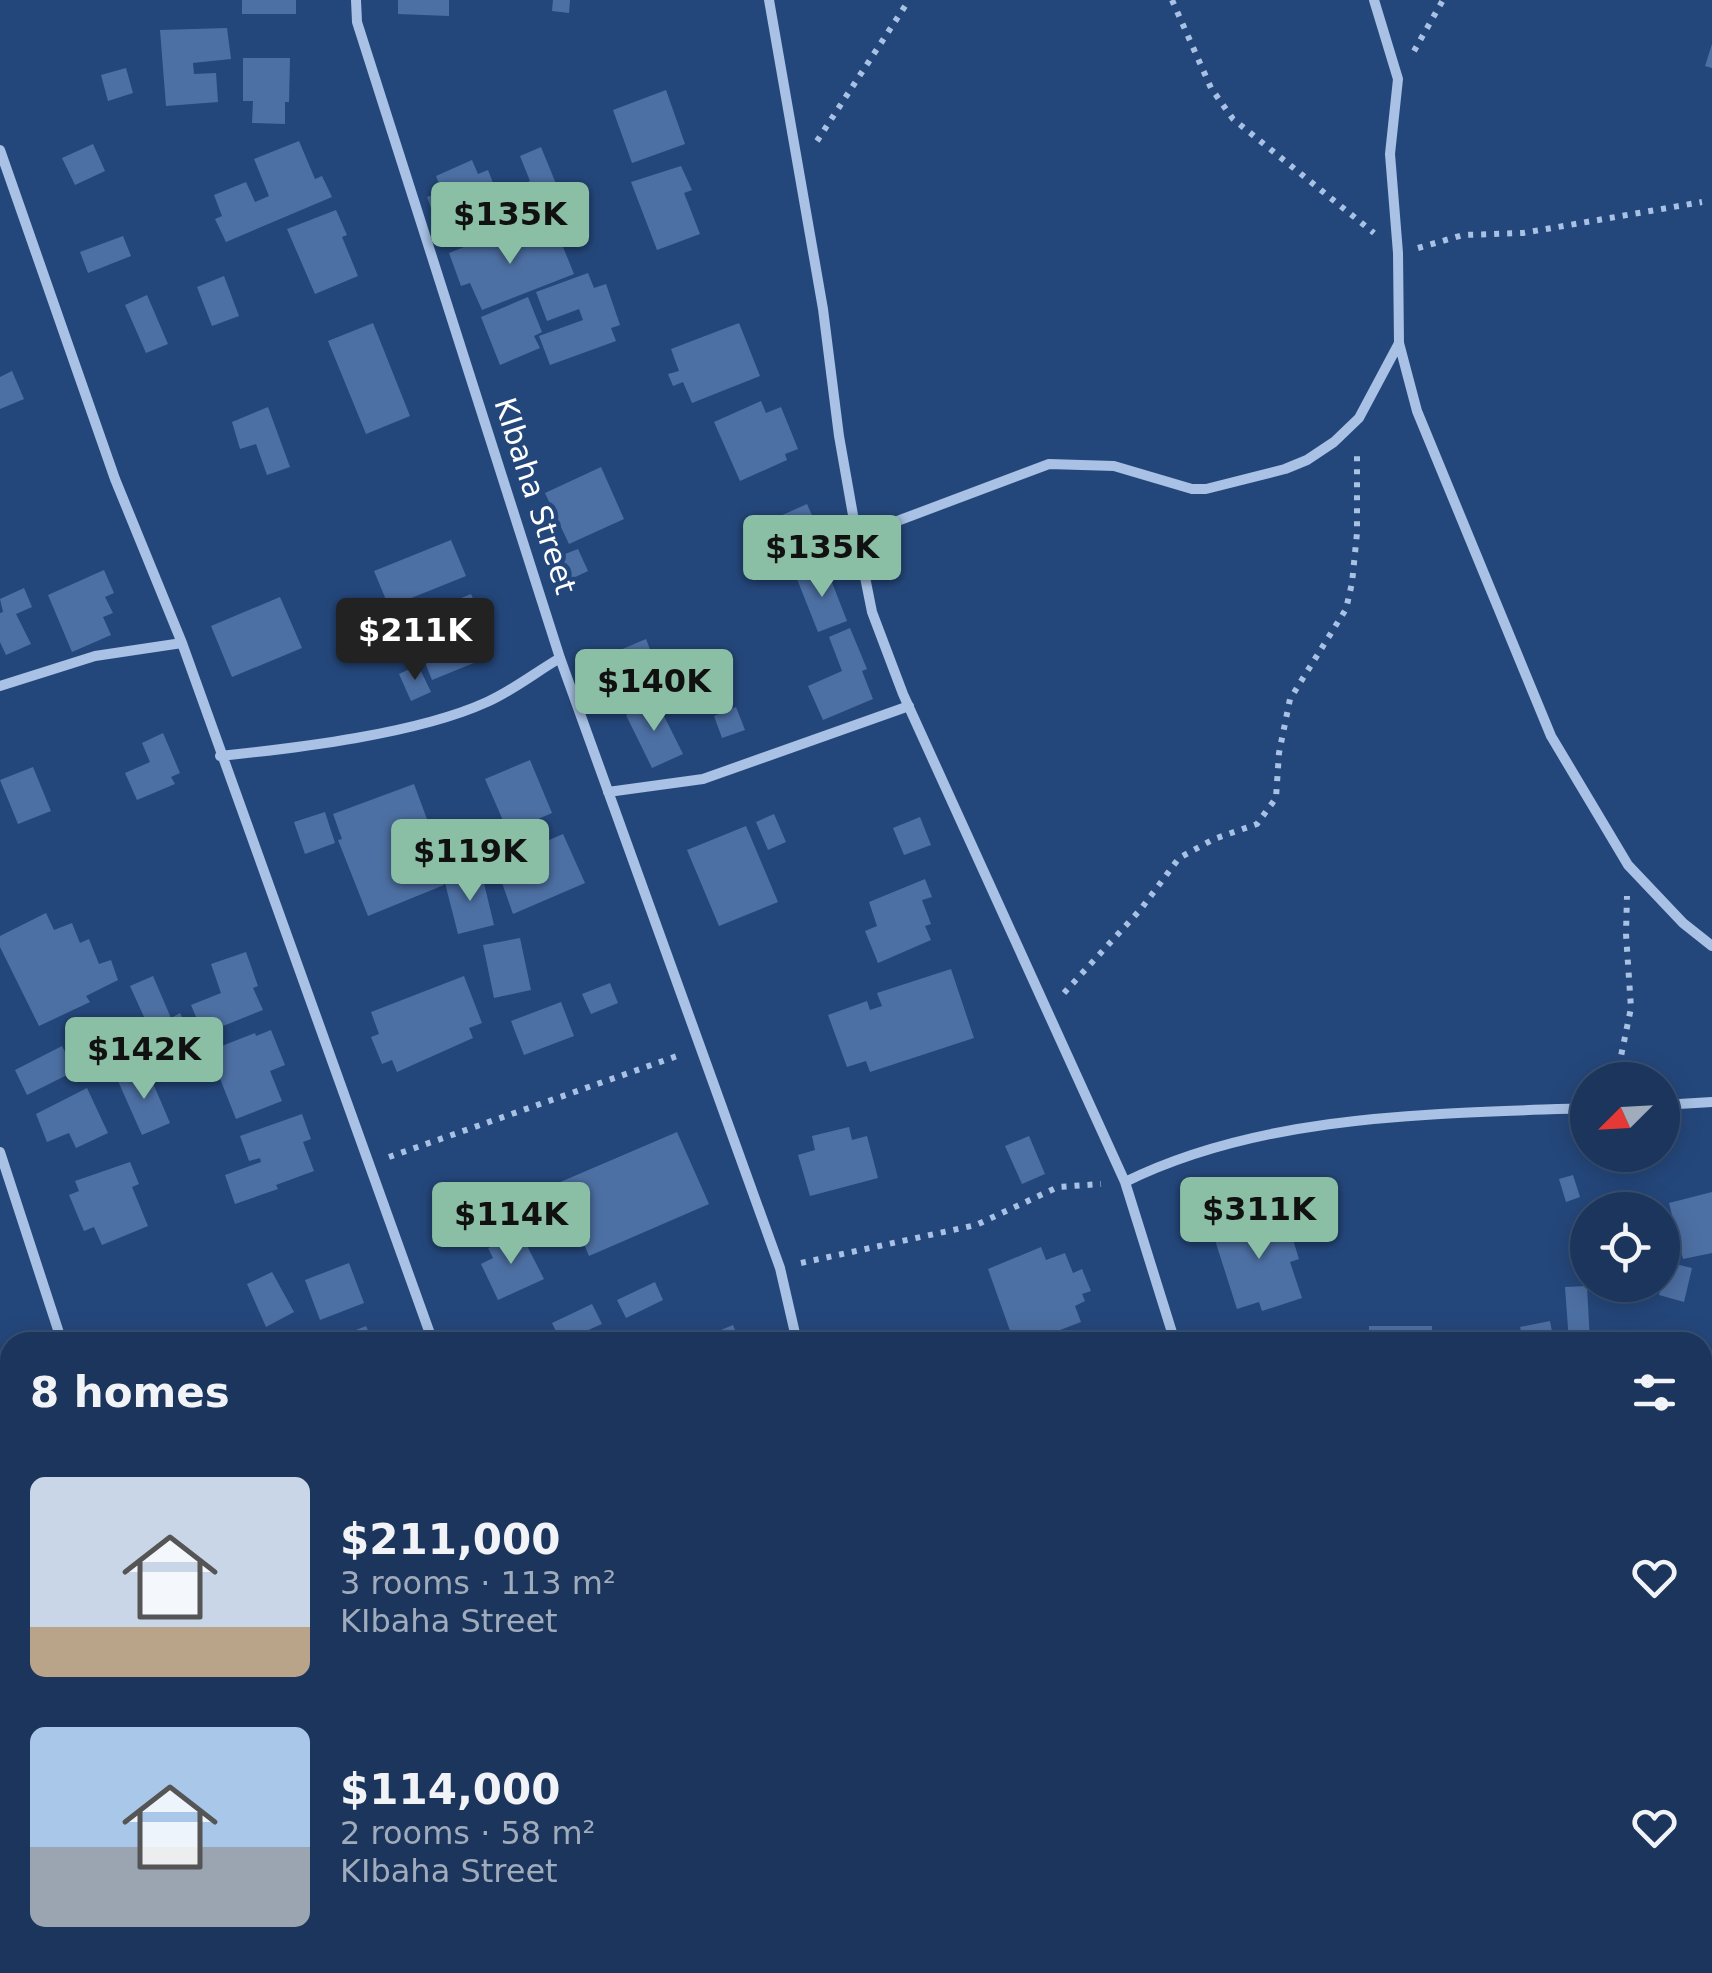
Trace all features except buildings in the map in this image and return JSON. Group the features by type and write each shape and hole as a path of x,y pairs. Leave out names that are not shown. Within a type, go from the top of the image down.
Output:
{"street":[{"name":"KIbaha Street","path":"356,0 358,22 560,658 780,1268 795,1332"},
{"path":"769,0 823,309 839,436 872,612 909,706 1125,1182 1172,1332"},
{"path":"1374,0 1398,79 1390,154 1398,254 1399,344 1417,411 1551,736 1628,864 1683,922 1712,946"},
{"path":"0,150 115,479 182,643 429,1332"},
{"path":"856,532 1049,464 1114,466 1183,488 1206,489 1307,460 1359,418 1399,344"},
{"path":"0,686 95,656 182,643"},
{"path":"220,756 279,750 442,717 487,702 560,658"},
{"path":"608,792 703,779 909,706"},
{"path":"1680,1104 1712,1102"},
{"path":"1125,1182 1170,1160 1313,1128 1570,1109"},
{"path":"0,1152 59,1332"}],"path":[{"path":"798,170 909,0"},
{"path":"1172,0 1211,88 1234,120 1398,254 1462,235 1523,233 1702,202"},
{"path":"1398,79 1443,0"},
{"path":"1048,1010 1131,921 1179,858 1203,844 1257,824 1276,798 1279,753 1290,699 1346,610 1352,583 1359,418"},
{"path":"1620,1062 1631,1008 1626,934 1628,864"},
{"path":"369,1164 701,1048"},
{"path":"780,1268 976,1225 1058,1187 1125,1182"}]}
